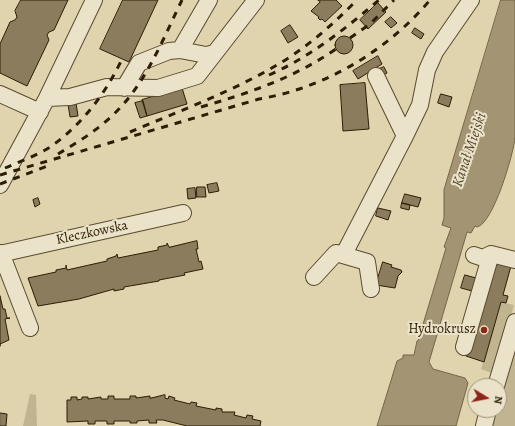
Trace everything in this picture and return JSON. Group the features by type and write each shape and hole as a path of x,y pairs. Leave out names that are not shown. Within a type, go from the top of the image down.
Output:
{"street":[{"path":"0,185 40,112 94,0"},
{"path":"180,50 209,0"},
{"path":"47,98 70,97 108,87 158,88 197,76 256,0"},
{"path":"344,254 420,105 427,70 435,52 471,0"},
{"path":"124,88 139,63 169,51 180,50 206,55 214,53"},
{"path":"376,76 405,136"},
{"path":"0,94 40,112"},
{"name":"Kleczkowska","path":"30,328 1,254 183,213"},
{"path":"314,277 336,253 344,254 367,262 371,289"},
{"path":"464,347 491,254"},
{"path":"474,255 483,258 491,254 515,260"},
{"path":"498,378 515,322"}],"shaded area":[{"path":"501,302 514,305 494,374 481,369"},
{"path":"515,342 515,426 490,426 492,418 507,418 507,378 504,378"},
{"path":"30,394 36,395 37,426 23,426"}],"water":[{"name":"Kanał Miejski","path":"501,0 515,0 514,145 502,187 490,214 483,223 477,227 475,226 471,233 467,232 429,362 433,369 465,378 467,381 467,387 456,426 377,426 397,361 403,358 403,355 414,355 446,248 444,247 451,228 442,225 444,218 444,190"}],"building":[{"path":"21,0 68,0 54,30 49,32 47,35 49,40 27,86 0,73 0,44 10,22 15,20 17,17 15,11"},
{"path":"123,0 158,0 129,62 100,49"},
{"path":"318,0 336,0 342,6 325,22 322,19 320,20 318,18 319,17 311,11 320,2"},
{"path":"378,3 386,12 368,29 360,20"},
{"path":"391,17 397,23 391,28 385,22"},
{"path":"290,25 298,37 288,43 281,31"},
{"path":"415,28 424,34 421,39 412,33"},
{"path":"344,36 350,39 353,45 350,51 344,54 338,51 335,45 338,39"},
{"path":"378,56 382,64 358,79 353,71"},
{"path":"384,67 387,73 383,75 379,69"},
{"path":"365,83 369,129 343,131 340,85"},
{"path":"182,88 187,104 147,116 142,100"},
{"path":"441,94 452,97 449,107 438,103"},
{"path":"83,99 83,102 76,103 78,116 70,117 68,104"},
{"path":"143,101 147,116 140,118 135,103"},
{"path":"217,183 219,191 209,193 207,185"},
{"path":"197,187 205,187 206,197 197,197"},
{"path":"195,188 196,198 188,199 187,189"},
{"path":"405,194 421,198 418,207 402,203"},
{"path":"38,198 40,204 35,207 33,200"},
{"path":"402,203 410,205 409,210 401,208"},
{"path":"378,208 391,211 388,220 376,216"},
{"path":"197,241 198,249 196,249 199,262 201,261 203,269 184,273 185,275 124,287 124,289 114,291 114,289 79,299 38,306 28,278 56,272 56,270 66,268 66,265 67,270 107,261 107,259 116,256 117,254 118,258 158,250 158,247 167,245 167,243 169,247"},
{"name":"Hydrokrusz","path":"494,261 511,266 503,295 508,296 506,303 501,302 484,362 466,356"},
{"path":"383,262 392,265 391,267 401,270 402,272 398,276 395,288 376,285"},
{"path":"465,275 476,278 472,291 461,288"},
{"path":"0,296 7,318 10,318 5,319 9,340 0,344"},
{"path":"165,395 165,398 168,399 169,396 175,398 174,400 190,404 191,402 197,403 196,406 216,410 216,408 222,409 222,412 235,412 234,415 246,418 247,415 253,416 252,419 261,421 260,426 187,426 163,420 156,420 157,423 149,423 149,420 137,421 137,423 130,423 130,421 114,421 114,424 107,424 107,421 95,421 95,424 88,424 88,421 67,422 67,400 71,400 71,397 77,397 77,400 82,399 82,397 88,397 88,399 101,397 101,399 108,399 108,396 114,396 114,399 130,399 130,396 136,396 136,398 150,396 150,398"},
{"path":"0,413 7,414 6,426 0,426"}],"railway":[{"path":"58,154 102,125 126,101 136,88 153,60 182,0"},
{"path":"130,132 218,95 261,74 300,50 337,20 357,0"},
{"path":"269,75 299,60 327,42 379,0"},
{"path":"350,38 370,24 394,0"},
{"path":"0,175 308,86 331,76 374,51 413,18 430,0"},
{"path":"201,107 271,84 304,68 336,49"},
{"path":"5,168 48,149 74,127 93,106 109,84 122,59"},
{"path":"0,184 50,165"}],"place":[{"name":"Hydrokrusz","path":"484,330"}]}
